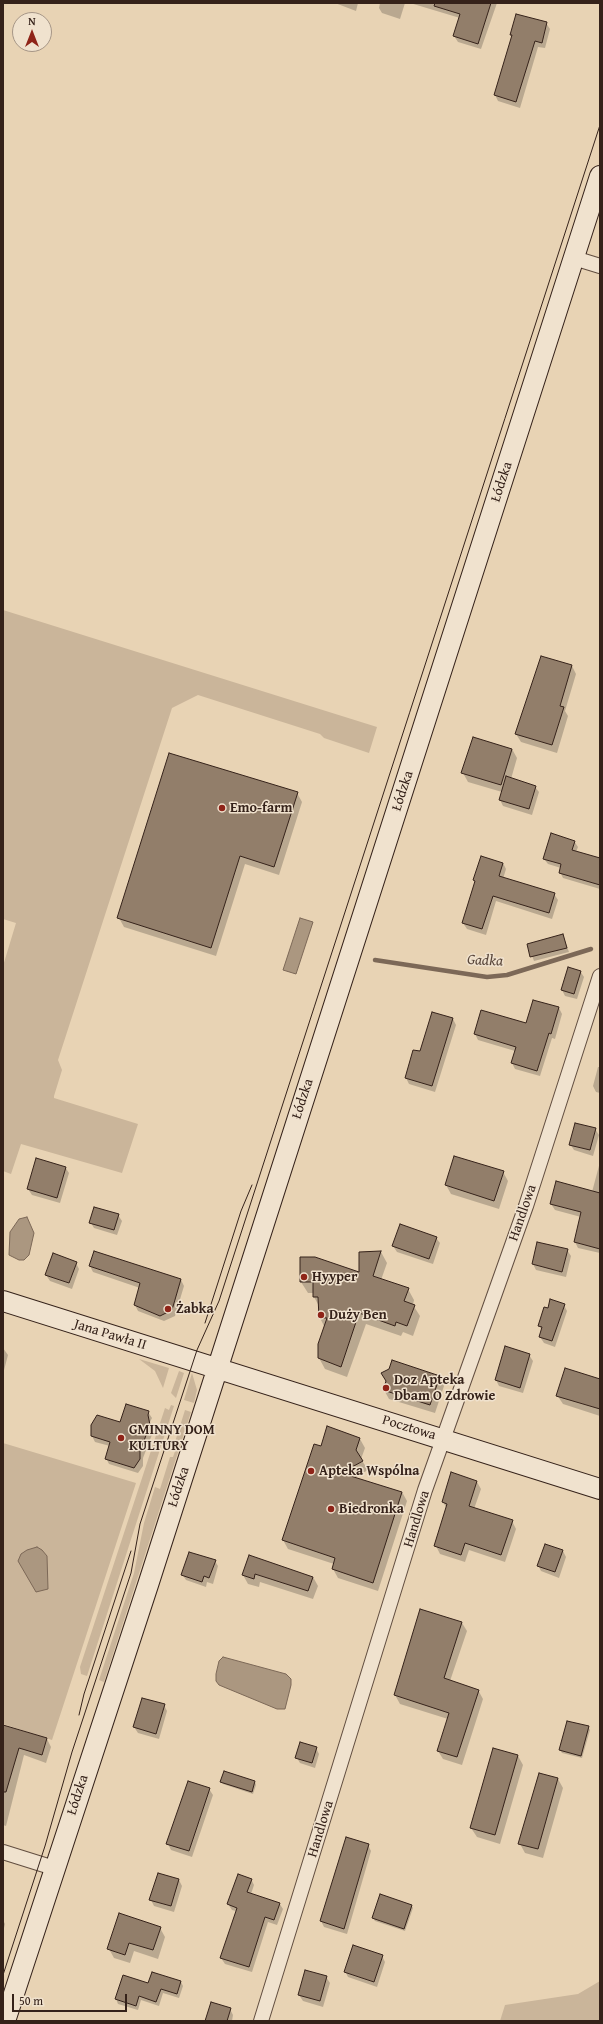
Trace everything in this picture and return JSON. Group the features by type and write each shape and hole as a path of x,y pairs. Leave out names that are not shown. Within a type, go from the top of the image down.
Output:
{"main road":[{"name":"Łódzka","path":"5,2021 217,1368 600,176"},
{"name":"Jana Pawła II","path":"3,1301 217,1368"},
{"name":"Pocztowa","path":"217,1368 600,1488"}],"street":[{"path":"574,258 600,266"},
{"name":"Handlowa","path":"261,2021 425,1490 526,1206 600,976"},
{"path":"3,1852 54,1868"}],"shaded area":[{"path":"3,610 377,727 369,753 324,738 320,734 198,695 172,708 58,1060 62,1070 54,1096 54,1098 138,1124 122,1173 21,1144 11,1174 3,1171 3,966 16,923 3,919"},
{"path":"300,918 313,922 296,974 283,970"},
{"path":"27,1217 34,1233 29,1255 24,1260 19,1260 9,1255 10,1232 19,1219"},
{"path":"139,1359 169,1368 163,1388 155,1371"},
{"path":"179,1371 184,1373 176,1398 171,1393"},
{"path":"192,1373 197,1390 194,1403 184,1400"},
{"path":"171,1405 174,1406 87,1676 81,1674 80,1667 165,1408 169,1410"},
{"path":"185,1410 191,1412 104,1682 99,1680 134,1573 144,1523 155,1487 160,1489 170,1457 173,1457 178,1443 175,1442"},
{"path":"3,1443 136,1483 52,1740 3,1724"},
{"path":"37,1547 47,1556 48,1589 36,1592 18,1561 21,1554 27,1550"},
{"path":"223,1657 286,1674 291,1679 291,1685 285,1709 277,1709 219,1685 216,1681 216,1674 219,1661"},
{"path":"600,1981 600,2021 500,2021 505,2005 578,1994"}],"building":[{"path":"435,3 491,3 478,44 453,36 460,14 434,6"},
{"path":"516,14 547,22 542,43 535,41 516,102 494,95 512,35 510,35"},
{"path":"541,656 572,665 560,706 564,707 552,745 515,734"},
{"path":"473,737 512,749 501,785 461,773"},
{"path":"169,753 298,792 274,867 240,856 211,948 117,918"},
{"path":"506,776 536,786 529,809 499,800"},
{"path":"551,833 575,841 572,850 600,858 600,885 559,873 561,864 543,859"},
{"path":"481,856 503,863 499,876 555,893 549,913 493,896 482,929 462,923"},
{"path":"563,934 567,948 530,957 527,944"},
{"path":"568,967 581,971 574,994 561,990"},
{"path":"533,1000 559,1007 551,1034 549,1033 537,1071 511,1063 516,1047 474,1034 481,1010 526,1023"},
{"path":"432,1012 453,1018 432,1086 405,1078 413,1050 420,1051"},
{"path":"575,1123 596,1128 590,1150 569,1145"},
{"path":"454,1156 504,1171 494,1201 445,1185"},
{"path":"36,1158 66,1167 57,1198 27,1189"},
{"path":"556,1181 600,1193 600,1249 574,1242 581,1212 550,1204"},
{"path":"94,1207 119,1214 114,1230 89,1223"},
{"path":"400,1224 437,1237 429,1259 392,1246"},
{"path":"537,1242 568,1249 562,1272 532,1264"},
{"path":"94,1251 181,1279 172,1310 160,1316 134,1305 140,1283 89,1266"},
{"path":"381,1251 373,1276 409,1288 404,1301 415,1305 407,1326 396,1322 395,1326 359,1313 341,1367 318,1358 318,1344 327,1318 319,1318 318,1297 313,1297 313,1282 300,1282 300,1257 315,1257 359,1272 359,1252"},
{"path":"53,1253 77,1262 69,1283 45,1275"},
{"path":"550,1299 565,1304 552,1341 539,1337 542,1327 538,1326 544,1307 548,1308"},
{"path":"505,1346 530,1354 520,1388 495,1380"},
{"path":"392,1360 440,1376 430,1405 383,1390 386,1381 381,1373 389,1369"},
{"path":"565,1368 600,1379 600,1409 556,1396"},
{"name":"GMINNY DOM KULTURY","path":"126,1404 149,1411 148,1415 150,1425 140,1451 140,1459 134,1468 105,1459 110,1442 91,1436 91,1425 97,1415 120,1422"},
{"name":"Biedronka","path":"327,1426 360,1438 356,1450 363,1461 341,1473 402,1492 373,1583 332,1569 335,1558 282,1540 314,1444 321,1446"},
{"path":"451,1472 477,1481 469,1506 513,1520 501,1555 465,1543 461,1555 434,1546 447,1504 442,1502"},
{"path":"545,1544 563,1550 555,1572 537,1566"},
{"path":"189,1552 216,1560 209,1578 204,1576 202,1582 181,1575"},
{"path":"249,1555 313,1577 308,1591 255,1574 254,1579 242,1575"},
{"path":"420,1609 462,1622 444,1678 479,1690 457,1757 437,1751 449,1713 394,1695"},
{"path":"142,1698 165,1704 156,1734 133,1727"},
{"path":"567,1721 589,1726 581,1756 559,1750"},
{"path":"3,1725 47,1738 42,1755 19,1748 6,1792 3,1792"},
{"path":"300,1742 317,1747 312,1763 295,1758"},
{"path":"493,1748 518,1755 495,1835 470,1828"},
{"path":"224,1771 255,1781 252,1792 220,1782"},
{"path":"539,1773 558,1778 538,1849 518,1844"},
{"path":"188,1781 210,1788 189,1851 166,1844"},
{"path":"346,1837 369,1844 344,1929 320,1921"},
{"path":"158,1873 179,1879 171,1906 149,1900"},
{"path":"238,1874 252,1879 247,1892 280,1903 274,1920 265,1917 249,1967 220,1958 237,1908 227,1904"},
{"path":"380,1894 412,1905 404,1929 372,1918"},
{"path":"119,1913 161,1927 153,1950 129,1943 125,1955 107,1949"},
{"path":"353,1945 383,1955 374,1982 344,1972"},
{"path":"305,1970 327,1976 320,2001 298,1995"},
{"path":"152,1972 181,1981 177,1994 161,1989 156,2002 139,1996 136,2006 115,1999 123,1975 148,1983"},
{"path":"211,2002 231,2008 227,2021 205,2021"}],"waterway":[{"name":"Gadka","path":"375,960 487,977 507,975 591,949"}],"tram line":[{"path":"3,1975 45,1846 72,1752 131,1573 140,1524 197,1350 219,1301 600,125"},
{"path":"205,1323 241,1211 252,1185"},
{"path":"79,1715 84,1694 131,1551"}],"place":[{"name":"Emo-farm","path":"222,808"},
{"name":"Hyyper","path":"304,1277"},
{"name":"Żabka","path":"168,1309"},
{"name":"Duży Ben","path":"321,1315"},
{"name":"Doz Apteka Dbam O Zdrowie","path":"386,1388"},
{"name":"GMINNY DOM KULTURY","path":"121,1438"},
{"name":"Apteka Wspólna","path":"311,1471"},
{"name":"Biedronka","path":"331,1509"}]}
